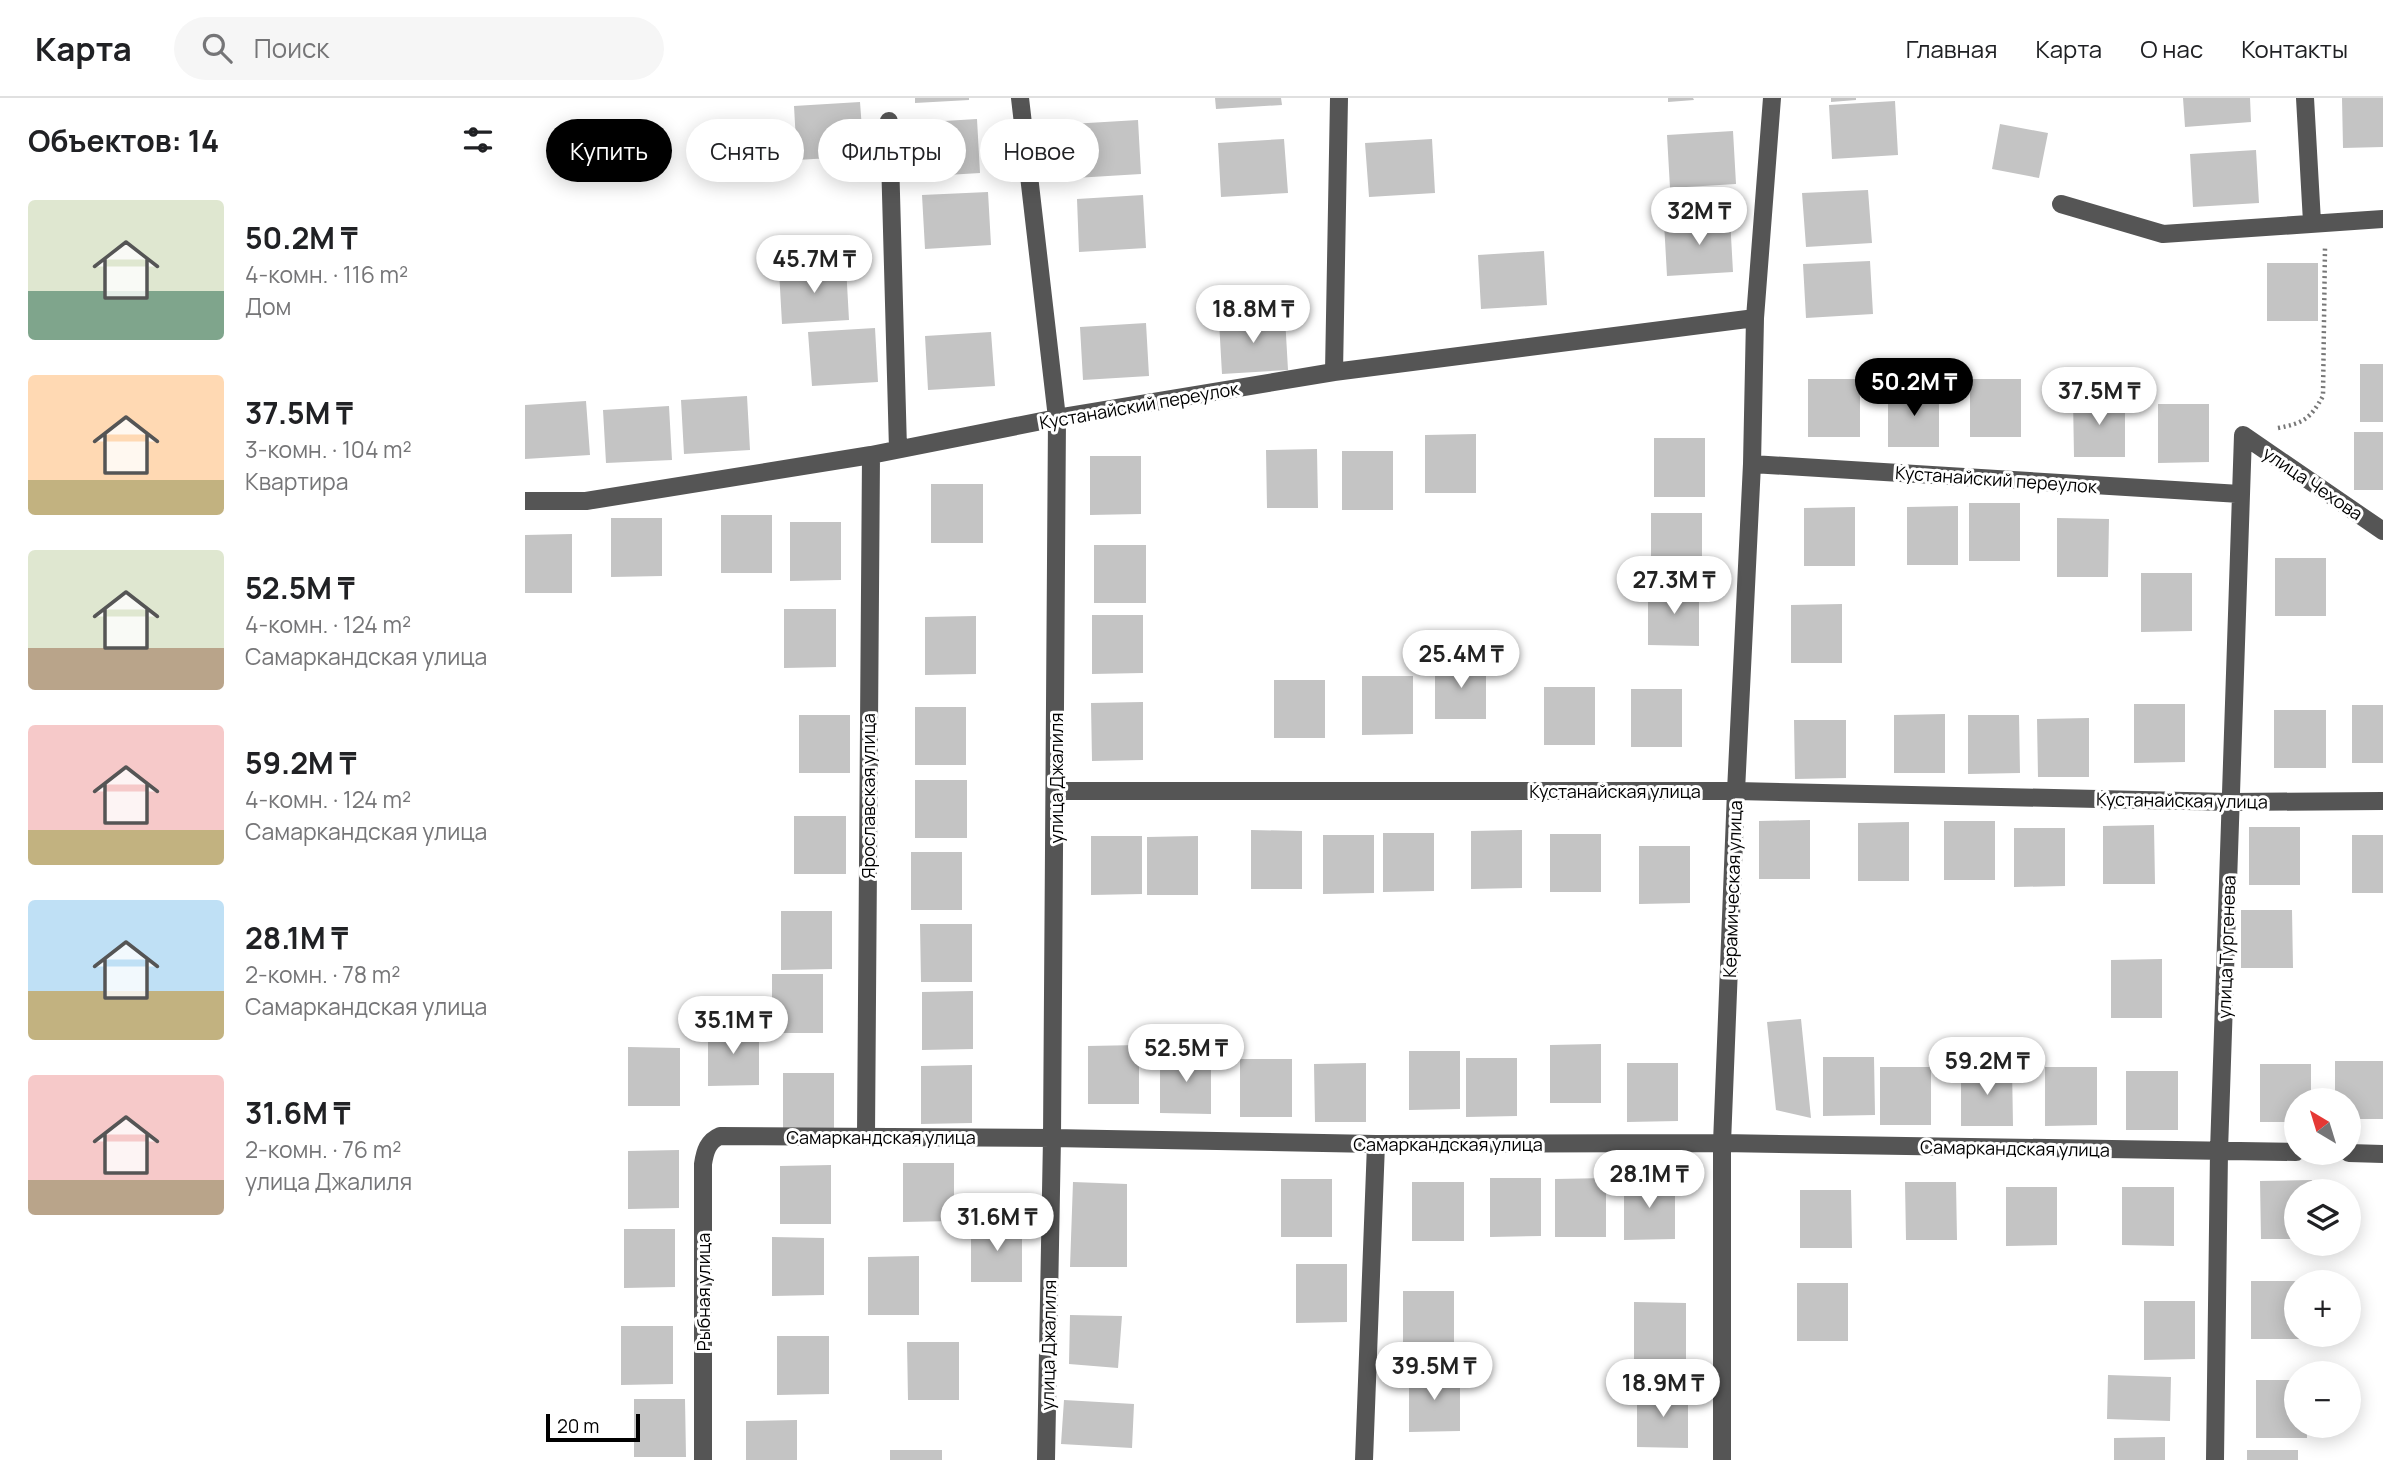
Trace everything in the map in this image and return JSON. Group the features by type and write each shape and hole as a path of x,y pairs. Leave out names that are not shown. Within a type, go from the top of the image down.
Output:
{"street":[{"name":"улица Джалиля","path":"1020,98 1057,418 1056,790 1046,1460"},
{"path":"1333,372 1339,98"},
{"name":"Керамическая улица","path":"1722,1460 1722,1143 1752,464 1755,318 1772,98"},
{"path":"2305,98 2319,222"},
{"path":"891,182 898,449"},
{"path":"2061,204 2163,234 2383,219"},
{"name":"Кустанайский переулок","path":"525,501 586,501 871,455 1057,418 1333,372 1755,318"},
{"name":"улица Тургенева","path":"2215,1460 2219,1152 2243,435"},
{"name":"улица Чехова","path":"2243,435 2383,531"},
{"name":"Ярославская улица","path":"866,1136 871,455"},
{"name":"Кустанайский переулок","path":"1752,464 2240,494"},
{"name":"Кустанайская улица","path":"1056,790 1736,791 2230,802 2383,802"},
{"name":"Самаркандская улица","path":"726,1136 1376,1144 1722,1143 2284,1152"},
{"name":"Рыбная улица","path":"703,1460 703,1164 710,1143 726,1136"},
{"path":"1364,1460 1376,1144"},
{"path":"2361,1153 2383,1154"}],"path":[{"path":"2243,435 2299,424 2313,414 2323,396 2319,222"}],"building":[{"path":"915,98 969,98 969,100 915,103"},
{"path":"1215,98 1281,98 1282,105 1216,109"},
{"path":"1668,98 1693,98 1694,100 1668,102"},
{"path":"1831,98 1856,98 1856,100 1831,102"},
{"path":"2183,98 2250,98 2251,122 2185,127"},
{"path":"2342,98 2383,98 2383,147 2343,148"},
{"path":"1895,101 1898,155 1832,159 1829,105"},
{"path":"860,102 861,119 818,119 818,159 804,160 804,119 795,119 794,106"},
{"path":"977,119 980,173 966,174 966,120"},
{"path":"1138,120 1141,174 1099,177 1099,122"},
{"path":"2000,124 2048,133 2039,178 1992,169"},
{"path":"1733,131 1736,184 1670,188 1667,135"},
{"path":"1284,139 1288,193 1221,197 1218,143"},
{"path":"1432,139 1435,193 1369,197 1365,143"},
{"path":"2256,150 2259,203 2193,207 2190,154"},
{"path":"1868,190 1872,243 1806,247 1802,193"},
{"path":"988,192 991,245 925,249 922,195"},
{"path":"1143,195 1146,248 1079,252 1077,199"},
{"path":"1730,218 1733,272 1667,276 1664,222"},
{"path":"1544,251 1547,305 1481,309 1478,255"},
{"path":"1870,261 1873,314 1806,318 1803,264"},
{"path":"2267,263 2318,263 2318,321 2267,321"},
{"path":"846,266 849,320 782,324 779,270"},
{"path":"1285,317 1288,370 1222,374 1219,321"},
{"path":"1146,323 1149,376 1083,380 1080,327"},
{"path":"875,328 878,382 812,386 808,332"},
{"path":"991,332 995,386 928,390 925,336"},
{"path":"2360,364 2383,364 2383,422 2360,422"},
{"path":"1808,379 1860,379 1860,437 1808,437"},
{"path":"1970,379 2021,379 2021,437 1970,437"},
{"path":"1888,389 1939,389 1939,447 1888,447"},
{"path":"747,396 750,450 684,454 681,400"},
{"path":"2073,398 2125,398 2125,457 2074,457"},
{"path":"586,401 590,455 525,459 525,405"},
{"path":"2158,404 2209,404 2209,462 2158,463"},
{"path":"669,406 672,460 606,463 603,410"},
{"path":"2354,432 2383,432 2383,490 2354,490"},
{"path":"1476,434 1476,493 1425,493 1425,435"},
{"path":"1654,438 1705,438 1705,497 1654,497"},
{"path":"1317,449 1318,508 1267,508 1266,450"},
{"path":"1342,451 1393,451 1393,510 1342,510"},
{"path":"1090,456 1141,456 1141,514 1090,515"},
{"path":"931,484 983,484 983,543 931,543"},
{"path":"1969,503 2020,503 2020,561 1969,561"},
{"path":"1958,506 1958,565 1907,565 1907,507"},
{"path":"1855,507 1855,566 1804,566 1804,508"},
{"path":"1651,513 1702,513 1702,571 1651,571"},
{"path":"721,515 772,515 772,573 721,573"},
{"path":"611,518 662,518 662,576 611,577"},
{"path":"2057,518 2109,519 2108,577 2057,577"},
{"path":"790,522 841,522 841,580 790,581"},
{"path":"572,534 572,593 525,593 525,535"},
{"path":"1094,545 1146,545 1146,603 1094,603"},
{"path":"2275,558 2326,558 2326,616 2275,616"},
{"path":"2141,573 2192,573 2192,631 2141,632"},
{"path":"1648,587 1699,587 1699,646 1648,645"},
{"path":"1842,604 1842,663 1791,663 1791,605"},
{"path":"784,609 836,609 836,667 784,668"},
{"path":"1092,615 1143,615 1143,673 1092,674"},
{"path":"976,616 976,674 925,675 925,617"},
{"path":"1435,661 1486,661 1486,719 1435,719"},
{"path":"1362,676 1413,676 1413,734 1362,735"},
{"path":"1274,680 1325,680 1325,738 1274,738"},
{"path":"1544,687 1595,687 1595,745 1544,745"},
{"path":"1631,689 1682,689 1682,747 1631,747"},
{"path":"1143,702 1143,760 1092,761 1091,703"},
{"path":"2134,704 2185,704 2185,762 2134,763"},
{"path":"2352,705 2383,705 2383,763 2352,763"},
{"path":"915,707 966,707 966,765 915,765"},
{"path":"2274,710 2326,710 2326,768 2274,768"},
{"path":"1945,714 1945,773 1894,773 1894,715"},
{"path":"799,715 850,715 850,773 799,773"},
{"path":"1968,715 2019,715 2020,773 1968,774"},
{"path":"2089,718 2089,777 2038,777 2037,719"},
{"path":"1794,720 1846,720 1846,778 1795,779"},
{"path":"915,780 967,780 967,838 915,838"},
{"path":"794,816 846,816 846,874 794,874"},
{"path":"1810,820 1810,879 1759,879 1759,821"},
{"path":"1944,821 1995,821 1995,880 1944,880"},
{"path":"1909,822 1909,881 1858,881 1858,823"},
{"path":"2154,825 2155,884 2103,884 2103,826"},
{"path":"2249,827 2300,827 2300,885 2249,885"},
{"path":"2014,828 2065,828 2065,886 2014,887"},
{"path":"1251,830 1302,831 1302,889 1251,889"},
{"path":"1522,830 1522,888 1471,889 1471,831"},
{"path":"1383,833 1434,833 1434,891 1383,892"},
{"path":"1550,834 1601,834 1601,892 1550,892"},
{"path":"1323,835 1374,835 1374,893 1323,894"},
{"path":"2352,835 2383,835 2383,893 2352,893"},
{"path":"1091,836 1142,836 1142,894 1091,895"},
{"path":"1198,836 1198,895 1147,895 1147,837"},
{"path":"1639,846 1690,846 1690,903 1639,904"},
{"path":"911,852 962,852 962,910 911,910"},
{"path":"2241,910 2292,910 2293,968 2241,968"},
{"path":"781,911 832,911 832,969 781,970"},
{"path":"920,924 972,924 972,982 921,982"},
{"path":"2162,959 2162,1018 2111,1018 2111,960"},
{"path":"772,974 823,974 823,1033 772,1033"},
{"path":"973,991 973,1049 922,1050 922,992"},
{"path":"1801,1019 1811,1118 1776,1110 1767,1022"},
{"path":"708,1027 759,1027 759,1085 708,1086"},
{"path":"1601,1044 1601,1103 1550,1103 1550,1045"},
{"path":"1139,1045 1139,1104 1088,1104 1088,1046"},
{"path":"628,1047 680,1048 680,1106 628,1106"},
{"path":"1409,1051 1460,1051 1460,1109 1409,1110"},
{"path":"1160,1055 1211,1055 1211,1114 1160,1113"},
{"path":"1823,1057 1874,1057 1875,1115 1823,1116"},
{"path":"1466,1058 1517,1058 1517,1116 1466,1117"},
{"path":"1240,1059 1292,1059 1292,1117 1240,1117"},
{"path":"2335,1061 2383,1061 2383,1119 2361,1119 2361,1088 2335,1088"},
{"path":"1366,1063 1366,1122 1315,1122 1314,1064"},
{"path":"1627,1063 1678,1063 1678,1121 1627,1122"},
{"path":"2260,1064 2311,1064 2311,1088 2284,1088 2284,1122 2260,1122"},
{"path":"972,1065 972,1123 921,1124 921,1066"},
{"path":"1880,1067 1931,1067 1931,1125 1880,1125"},
{"path":"1961,1067 2012,1067 2013,1126 1961,1126"},
{"path":"2045,1067 2097,1067 2097,1125 2045,1126"},
{"path":"2126,1071 2178,1071 2178,1130 2126,1130"},
{"path":"783,1073 834,1073 834,1131 783,1132"},
{"path":"679,1150 679,1208 628,1209 628,1151"},
{"path":"903,1163 954,1163 954,1221 903,1222"},
{"path":"831,1165 831,1224 780,1224 780,1166"},
{"path":"1490,1178 1541,1178 1541,1236 1490,1237"},
{"path":"1606,1178 1606,1237 1555,1237 1555,1179"},
{"path":"1281,1179 1332,1179 1332,1237 1281,1237"},
{"path":"1624,1181 1675,1181 1675,1239 1624,1240"},
{"path":"2260,1181 2284,1181 2284,1239 2261,1239"},
{"path":"1073,1182 1127,1184 1127,1267 1070,1267"},
{"path":"1412,1182 1464,1182 1464,1241 1412,1241"},
{"path":"1905,1182 1956,1182 1957,1240 1906,1240"},
{"path":"2006,1187 2057,1187 2057,1245 2006,1246"},
{"path":"2122,1187 2174,1187 2174,1246 2122,1245"},
{"path":"1800,1190 1851,1190 1852,1248 1800,1248"},
{"path":"1022,1223 1022,1282 971,1282 971,1224"},
{"path":"624,1229 675,1229 675,1287 624,1288"},
{"path":"772,1237 824,1238 824,1295 772,1296"},
{"path":"919,1256 919,1315 868,1315 868,1257"},
{"path":"1296,1264 1347,1264 1347,1322 1296,1323"},
{"path":"2251,1281 2284,1281 2284,1339 2251,1339"},
{"path":"1797,1283 1848,1283 1848,1341 1797,1341"},
{"path":"1403,1291 1454,1291 1454,1349 1403,1349"},
{"path":"2144,1301 2195,1301 2195,1359 2144,1360"},
{"path":"1634,1302 1686,1303 1686,1361 1634,1361"},
{"path":"1070,1315 1122,1316 1118,1368 1069,1364"},
{"path":"621,1326 673,1326 673,1384 621,1385"},
{"path":"777,1336 829,1336 829,1394 777,1395"},
{"path":"907,1342 959,1342 959,1400 908,1400"},
{"path":"1409,1373 1460,1373 1460,1431 1409,1432"},
{"path":"2108,1375 2171,1377 2170,1421 2107,1419"},
{"path":"2256,1380 2284,1380 2284,1438 2256,1438"},
{"path":"1688,1389 1688,1448 1637,1447 1637,1390"},
{"path":"634,1399 685,1399 686,1457 634,1457"},
{"path":"1064,1400 1134,1404 1132,1448 1061,1444"},
{"path":"797,1420 797,1460 746,1460 746,1421"},
{"path":"2165,1437 2165,1460 2114,1460 2114,1438"},
{"path":"890,1450 942,1450 942,1460 890,1460"},
{"path":"2247,1450 2298,1450 2298,1460 2247,1460"}]}
